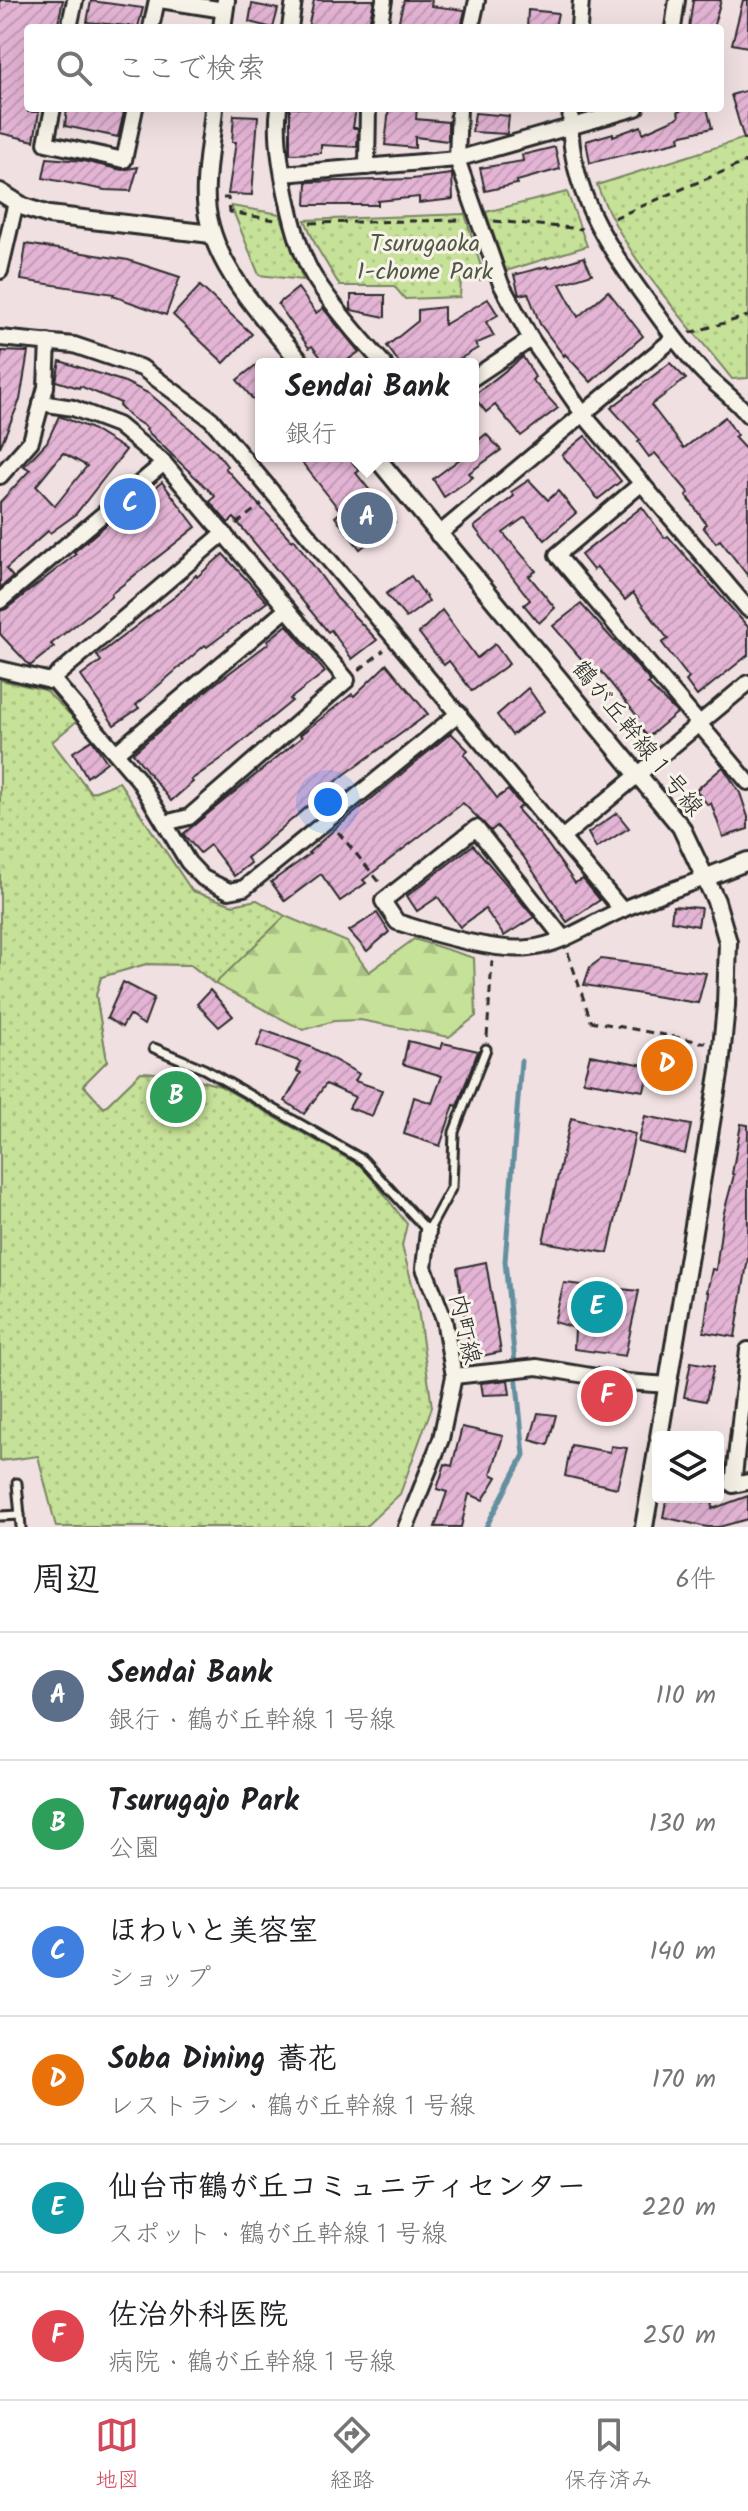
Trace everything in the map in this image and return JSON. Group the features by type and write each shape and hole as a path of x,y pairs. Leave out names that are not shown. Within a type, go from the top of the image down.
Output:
{"street":[{"path":"70,24 75,0"},
{"path":"152,24 159,0 225,5"},
{"path":"291,24 294,0"},
{"path":"380,24 384,0"},
{"path":"472,24 477,0"},
{"path":"579,24 581,0"},
{"path":"674,24 677,0"},
{"path":"52,112 46,143 124,160 134,112"},
{"path":"214,112 205,199 211,234 225,264 297,358"},
{"path":"278,112 276,125 283,174 294,223 312,274 352,330 378,358"},
{"path":"367,167 368,112"},
{"path":"459,112 457,159 501,284 531,339 583,414 748,609"},
{"path":"571,112 570,129 581,188 596,225 620,265 674,338 705,374 745,405"},
{"path":"283,174 457,159 623,112"},
{"path":"0,192 49,215 211,234"},
{"path":"0,271 16,202"},
{"path":"0,338 74,345 142,368 211,419 622,910"},
{"path":"438,535 674,338"},
{"path":"479,374 531,339"},
{"path":"0,476 31,441 46,387 48,342"},
{"path":"41,403 73,408 118,425 164,463 347,680 189,817 165,823"},
{"name":"鶴が丘幹線１号線","path":"380,462 681,827 716,901 728,942 722,1046 660,1431"},
{"path":"0,601 164,463"},
{"path":"642,483 557,555 748,782"},
{"path":"50,681 224,533"},
{"path":"117,752 287,609"},
{"path":"0,669 55,682 138,779 195,870 203,878 229,891 244,888 459,713"},
{"path":"562,838 748,683"},
{"path":"563,938 476,828 383,901 397,922 493,945 525,949 543,946 563,938 622,910 748,861"},
{"name":"内町線","path":"406,1527 441,1439 454,1376 444,1319 424,1268 428,1231"},
{"path":"748,1350 733,1485 748,1482"},
{"path":"454,1376 531,1368 668,1385"},
{"path":"644,1527 652,1480"}],"lane":[{"path":"154,1048 204,1069 363,1160 428,1231 452,1187 454,1132 486,1049"},
{"path":"17,1483 21,1527"},
{"path":"0,1516 20,1515"}],"path":[{"path":"606,221 748,161"},
{"path":"205,199 228,198 230,212 294,223 477,220 586,229"},
{"path":"674,338 748,316"},
{"path":"224,533 275,494"},
{"path":"347,680 397,639"},
{"path":"328,820 391,895"},
{"path":"563,938 591,1021 722,1046"},
{"path":"486,1049 493,945"}],"green space":[{"path":"748,137 748,378 732,379 639,263 597,185"},
{"name":"Tsurugaoka 1-chome Park","path":"567,192 587,246 506,271 486,212"},
{"name":"Tsurugaoka 1-chome Park","path":"231,206 280,214 303,280 259,275"},
{"name":"Tsurugaoka 1-chome Park","path":"465,214 485,280 461,280 460,297 405,299 394,286 340,286 316,246 305,220"},
{"path":"0,680 45,690 77,721 52,742 91,793 119,782 192,891 233,905 257,900 285,916 215,984 191,965 146,964 101,977 96,995 107,1061 83,1085 104,1108 141,1072 180,1075 220,1086 364,1168 407,1224 402,1246 417,1302 432,1407 400,1494 365,1527 56,1527 38,1456 0,1461"},
{"path":"0,705 52,742 91,793 119,782 192,891 233,905 257,900 285,916 347,942 369,972 414,939 474,958 476,1016 449,1037 360,1020 334,1021 303,1030 215,984 191,965 146,964 101,977 96,995 107,1061 83,1085 104,1108 141,1072 180,1075 220,1086 0,1246"}],"building":[{"path":"0,0 63,0 58,24 24,24 24,112 39,112 34,141 0,133"},
{"path":"314,0 374,0 369,24 309,24"},
{"path":"404,0 432,0 431,6 465,10 462,24 398,24"},
{"path":"693,0 721,0 714,24 690,24"},
{"path":"743,0 748,0 748,47 732,44"},
{"path":"91,1 143,8 139,24 87,22"},
{"path":"252,4 278,9 274,24 249,22"},
{"path":"528,10 558,13 556,24 527,24"},
{"path":"748,90 748,138 744,139 731,95"},
{"path":"67,112 124,112 118,137 65,126"},
{"path":"290,112 355,112 353,128 358,128 357,147 321,145 321,153 290,154"},
{"path":"389,112 417,112 416,119 448,122 448,141 415,137 415,148 385,145"},
{"path":"678,112 708,112 712,128 679,136 680,141 590,163 586,141 641,126 643,133 679,117"},
{"path":"475,113 509,116 507,134 472,132"},
{"path":"234,115 258,116 252,195 228,194 236,142 232,142"},
{"path":"555,147 560,169 485,191 480,168 523,161 522,155"},
{"path":"47,158 83,161 122,170 138,167 131,191 105,190 43,178"},
{"path":"452,174 453,199 419,203 419,197 378,201 378,205 306,205 307,182 412,179"},
{"path":"26,244 128,260 180,277 166,315 114,294 21,280"},
{"path":"584,257 592,274 560,284 578,317 608,291 643,336 591,382 564,356 540,324 528,293 519,295 514,275"},
{"path":"200,286 252,334 224,363 173,315"},
{"path":"298,288 316,313 323,308 359,352 350,358 321,358 312,346 309,348 278,304"},
{"path":"351,295 385,295 385,317 351,310"},
{"path":"488,299 498,315 486,322 494,336 475,344 478,348 461,358 396,358 387,346 418,321 418,310 444,307 444,325"},
{"path":"2,351 28,352 20,400 0,447 0,363"},
{"path":"523,357 535,377 532,380 558,408 521,436 495,405 486,412 479,403 479,391"},
{"path":"60,361 125,382 150,394 177,417 216,452 227,466 225,468 292,541 294,539 337,598 377,640 352,659 331,630 328,632 234,518 228,523 210,502 215,496 147,428 129,416 119,406 121,403 80,386 56,381"},
{"path":"670,363 686,379 651,405 684,448 725,417 737,435 734,437 748,452 748,576 720,540 716,543 703,527 706,524 686,495 689,493 655,453 649,457 638,442 640,440 611,408"},
{"path":"255,366 255,402 237,380"},
{"path":"59,416 90,428 126,450 75,515 50,533 48,531 6,569 13,577 0,588 0,502 30,470 24,466 47,442","holes":["63,453 87,466 55,506 36,486"]},
{"path":"486,434 501,450 469,473 473,477 444,497 433,479 456,462 479,462 479,440"},
{"path":"585,436 621,481 598,499 562,455"},
{"path":"302,462 352,462 359,471 356,473 395,522 360,549 335,517 341,512"},
{"path":"529,480 548,500 558,491 576,513 545,540 525,517 503,533 536,571 529,576 555,608 539,623 524,605 530,600 474,527 514,496 511,492"},
{"path":"162,482 196,527 51,644 54,647 30,666 0,634 0,611 76,554 74,552 126,508 128,510"},
{"path":"642,507 665,538 668,536 748,627 748,655 697,696 686,681 689,678 662,643 668,639 633,593 625,600 597,567 593,570 581,555"},
{"path":"223,554 267,602 207,647 205,645 136,705 139,708 114,725 81,676 101,661 97,656 177,595"},
{"path":"411,576 429,601 406,618 386,594"},
{"path":"581,604 651,682 648,684 677,713 648,737 633,720 638,717 600,670 594,674 553,626"},
{"path":"442,610 477,658 495,644 509,664 472,691 449,661 444,665 419,633"},
{"path":"287,625 325,672 221,759 191,780 193,782 171,801 133,753"},
{"path":"387,664 428,714 344,775 247,858 251,863 234,876 210,845 200,853 183,834 302,737 300,735 352,694 354,696"},
{"path":"528,688 544,711 512,735 497,715"},
{"path":"451,733 468,750 464,754 497,798 508,790 522,806 517,809 543,838 575,883 583,879 600,900 567,922 523,856 497,826 491,831 463,803 340,901 321,874 285,901 271,882 310,854 336,828"},
{"path":"92,740 107,762 87,777 73,752"},
{"path":"723,767 740,793 748,817 748,829 723,837 711,803 708,805 696,790"},
{"path":"617,813 629,828 596,848 588,833"},
{"path":"473,845 534,917 504,936 485,909 460,927 438,897 417,911 407,896"},
{"path":"673,906 701,908 698,926 671,921"},
{"path":"377,913 389,932 367,951 349,931"},
{"path":"601,959 706,973 698,1003 584,985 590,967"},
{"path":"123,982 154,998 144,1025 129,1015 122,1027 107,1018"},
{"path":"210,990 233,1016 219,1027 197,1004"},
{"path":"263,1030 311,1047 359,1074 355,1081 382,1090 372,1116 349,1108 355,1097 326,1084 304,1114 285,1101 301,1073 297,1071 301,1062 257,1046"},
{"path":"408,1041 441,1049 443,1043 478,1051 440,1146 404,1134 414,1097 432,1103 442,1076 403,1064"},
{"path":"672,1048 695,1052 689,1083 667,1080"},
{"path":"590,1055 650,1066 644,1091 583,1081"},
{"path":"645,1116 691,1125 685,1154 638,1142"},
{"path":"571,1118 635,1134 608,1253 543,1242"},
{"path":"741,1124 748,1125 748,1258 735,1337 704,1332 707,1292 712,1269 716,1270"},
{"path":"486,1262 501,1352 471,1358 457,1268"},
{"path":"564,1283 639,1291 625,1356 574,1349 575,1328 554,1322"},
{"path":"691,1362 714,1366 706,1401 684,1397"},
{"path":"508,1380 510,1394 483,1395 481,1383"},
{"path":"538,1413 556,1415 548,1445 530,1440"},
{"path":"462,1427 503,1436 491,1474 497,1477 483,1500 469,1494 461,1527 435,1527 447,1492 437,1489 445,1464 452,1466"},
{"path":"571,1445 610,1452 611,1446 627,1448 617,1488 565,1476"},
{"path":"748,1496 748,1519 719,1527 663,1517 666,1503 713,1503 712,1509"}],"waterway":[{"path":"486,1527 524,1455 505,1261 521,1061"}],"place":[{"name":"ほわいと美容室","path":"130,504"},
{"name":"Sendai Bank","path":"367,518"},
{"name":"Soba Dining 蕎花","path":"667,1065"},
{"name":"Tsurugajo Park","path":"176,1097"},
{"name":"仙台市鶴が丘コミュニティセンター","path":"597,1307"},
{"name":"佐治外科医院","path":"607,1396"}]}
